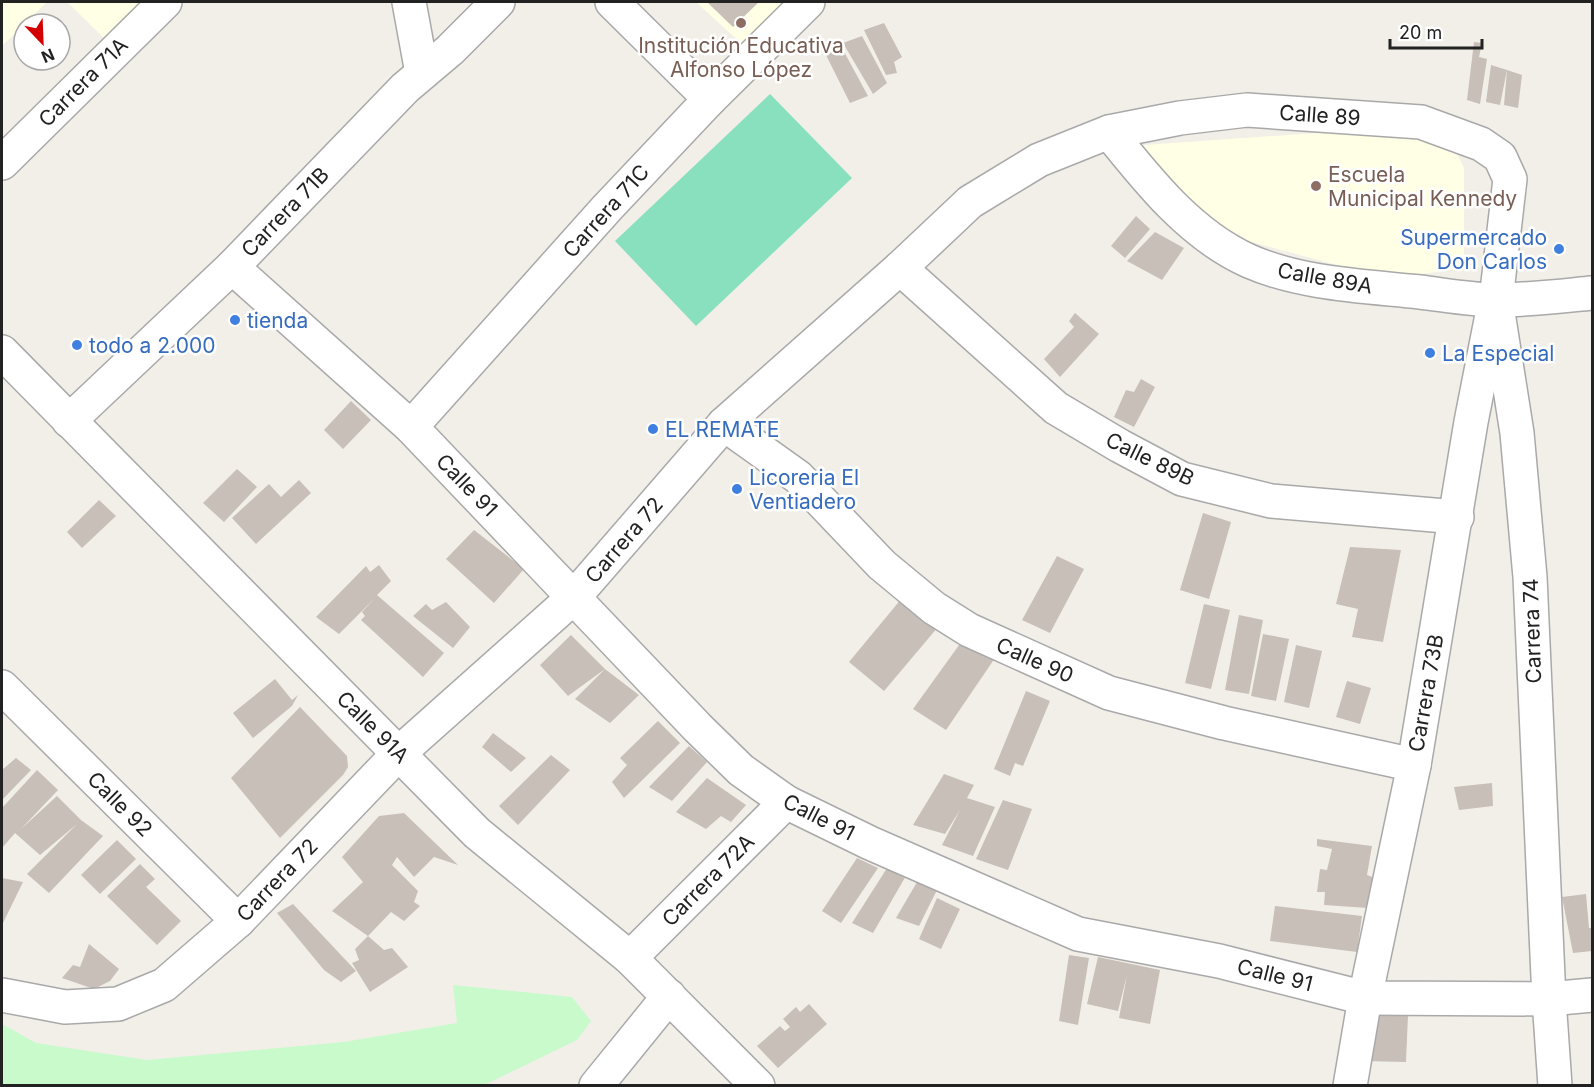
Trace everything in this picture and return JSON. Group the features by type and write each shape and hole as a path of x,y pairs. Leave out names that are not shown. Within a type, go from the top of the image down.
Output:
{"street":[{"name":"Carrera 71A","path":"2,164 165,2"},
{"path":"409,2 422,73"},
{"name":"Carrera 71B","path":"69,421 232,267 422,73 450,50 498,2"},
{"path":"612,2 710,99"},
{"name":"Carrera 71C","path":"411,428 607,208 710,99 808,2"},
{"name":"Calle 89","path":"1110,132 1180,117 1247,110 1421,122 1481,144 1500,157 1510,179"},
{"name":"Carrera 72","path":"3,999 65,1007 118,1004 164,985 238,921 399,753 574,597 724,424 900,268 970,202 1039,160 1110,132"},
{"name":"Calle 89A","path":"1110,132 1163,198 1189,221 1248,260 1286,273 1348,285 1496,300 1593,293"},
{"name":"Carrera 74","path":"1510,179 1496,300 1517,432 1530,577 1549,999 1556,1086"},
{"name":"Calle 91","path":"232,267 411,428 741,770 786,802 870,843 1078,934 1219,961 1365,998 1549,999 1593,995"},
{"name":"Calle 89B","path":"900,268 1056,408 1182,479 1271,501 1457,517"},
{"name":"Carrera 73B","path":"1350,1086 1365,998 1414,765 1482,356 1496,300"},
{"name":"Calle 91A","path":"2,352 477,832 636,963 758,1086"},
{"name":"Calle 90","path":"724,424 798,477 882,565 934,608 969,630 1109,693 1224,723 1414,765"},
{"name":"Calle 92","path":"2,687 238,921"},
{"name":"Carrera 72A","path":"636,963 786,802"},
{"path":"636,963 644,1025"},
{"path":"596,1086 669,996"}],"shaded area":[{"path":"2,2 47,2 37,12 12,12 12,36 2,46"},
{"path":"67,2 148,2 108,42"},
{"name":"Institución Educativa Alfonso López","path":"696,2 784,2 743,45"},
{"name":"Escuela Municipal Kennedy","path":"1358,130 1452,143 1464,168 1464,268 1401,277 1341,266 1251,242 1184,204 1130,146"}],"green space":[{"path":"770,94 852,178 696,326 615,241"},
{"path":"453,985 572,997 591,1021 577,1040 484,1085 2,1085 2,1024 36,1043 147,1060 344,1042 457,1023"}],"building":[{"path":"707,2 759,2 733,27"},
{"path":"884,23 902,57 894,62 897,73 886,75 864,30"},
{"path":"862,36 887,83 873,94 843,43"},
{"path":"1474,42 1482,43 1479,57 1487,59 1480,104 1467,100"},
{"path":"842,48 868,96 850,103 826,55"},
{"path":"1491,65 1507,70 1500,105 1486,102"},
{"path":"1507,70 1522,75 1518,108 1504,105"},
{"path":"1136,216 1150,229 1125,258 1111,246"},
{"path":"1155,232 1184,248 1162,280 1127,261"},
{"path":"1075,313 1099,334 1060,377 1044,359 1074,327 1069,321"},
{"path":"1141,379 1155,387 1134,427 1114,417 1126,390 1134,392"},
{"path":"351,401 371,420 343,449 324,430"},
{"path":"237,469 257,487 224,522 203,503"},
{"path":"299,480 311,493 256,544 232,518 269,484 281,497"},
{"path":"99,500 116,516 82,548 67,532"},
{"path":"1203,513 1231,522 1209,599 1180,590"},
{"path":"474,530 524,569 494,603 446,559"},
{"path":"1350,547 1401,550 1383,642 1352,637 1358,609 1336,604"},
{"path":"1057,556 1084,569 1050,633 1022,620"},
{"path":"379,565 391,581 377,595 444,653 423,677 361,620 365,616 362,612 375,598 339,634 316,617 366,566 370,572"},
{"path":"902,598 938,627 884,691 849,662"},
{"path":"446,602 470,627 453,648 413,616 426,604 432,610"},
{"path":"1204,604 1230,610 1211,689 1185,683"},
{"path":"1239,615 1263,620 1249,694 1225,690"},
{"path":"1263,634 1289,639 1276,701 1251,696"},
{"path":"571,635 605,669 568,696 540,665"},
{"path":"962,641 995,658 946,730 913,709"},
{"path":"1296,645 1322,651 1309,708 1284,702"},
{"path":"605,669 639,695 610,723 575,699"},
{"path":"275,679 292,700 298,695 292,706 253,738 233,713"},
{"path":"1347,681 1371,688 1360,724 1336,717"},
{"path":"1026,691 1050,701 1023,766 1015,763 1010,776 994,769"},
{"path":"300,707 347,756 348,767 343,775 280,838 231,778"},
{"path":"658,721 680,743 624,798 612,782 627,765 620,758"},
{"path":"493,733 526,758 511,772 482,747"},
{"path":"689,746 707,762 672,801 649,787"},
{"path":"551,755 570,770 518,825 499,806"},
{"path":"16,758 31,770 2,800 2,770"},
{"path":"37,770 58,790 21,829 57,796 81,820 103,836 49,893 27,874 77,824 40,855 15,833 2,848 2,808"},
{"path":"944,774 974,785 967,798 995,807 973,856 942,845 960,810 945,834 913,825"},
{"path":"707,778 746,805 731,822 721,816 706,829 676,812"},
{"path":"1492,783 1493,806 1459,810 1454,787"},
{"path":"1003,800 1032,809 1008,870 976,859"},
{"path":"404,813 458,865 434,857 414,877 397,857 392,865 418,891 414,902 420,906 404,921 391,912 368,936 332,911 363,882 342,857 379,816"},
{"path":"1317,839 1372,846 1367,875 1375,878 1368,908 1324,905 1325,892 1317,892 1320,869 1327,870 1332,849 1317,846"},
{"path":"117,840 136,859 100,894 81,875"},
{"path":"857,858 878,868 841,923 822,911"},
{"path":"140,864 155,879 146,887 181,921 157,945 107,896"},
{"path":"889,865 907,874 873,933 852,923"},
{"path":"920,877 940,884 919,926 896,918"},
{"path":"2,878 23,882 2,925"},
{"path":"1586,894 1589,928 1592,928 1592,951 1573,953 1562,897"},
{"path":"937,898 960,909 941,949 919,939"},
{"path":"293,904 356,971 341,982 324,970 277,913"},
{"path":"1275,906 1362,916 1357,952 1270,941"},
{"path":"368,936 384,950 392,948 408,967 370,992 352,963 359,960 355,949"},
{"path":"89,944 119,969 110,981 94,989 62,978 73,965 80,967"},
{"path":"1069,955 1089,958 1078,1025 1059,1021"},
{"path":"1098,957 1160,970 1150,1024 1119,1018 1127,975 1118,1011 1087,1004"},
{"path":"809,1004 827,1024 778,1068 757,1046 780,1026 785,1031 790,1027 783,1019 796,1007 800,1012"},
{"path":"1364,1014 1408,1015 1406,1062 1363,1061"}],"place":[{"name":"Institución Educativa Alfonso López","path":"741,23"},
{"name":"Escuela Municipal Kennedy","path":"1316,186"},
{"name":"Supermercado Don Carlos","path":"1559,249"},
{"name":"tienda","path":"235,320"},
{"name":"todo a 2.000","path":"77,345"},
{"name":"La Especial","path":"1430,353"},
{"name":"EL REMATE","path":"653,429"},
{"name":"Licoreria El Ventiadero","path":"737,489"}]}
